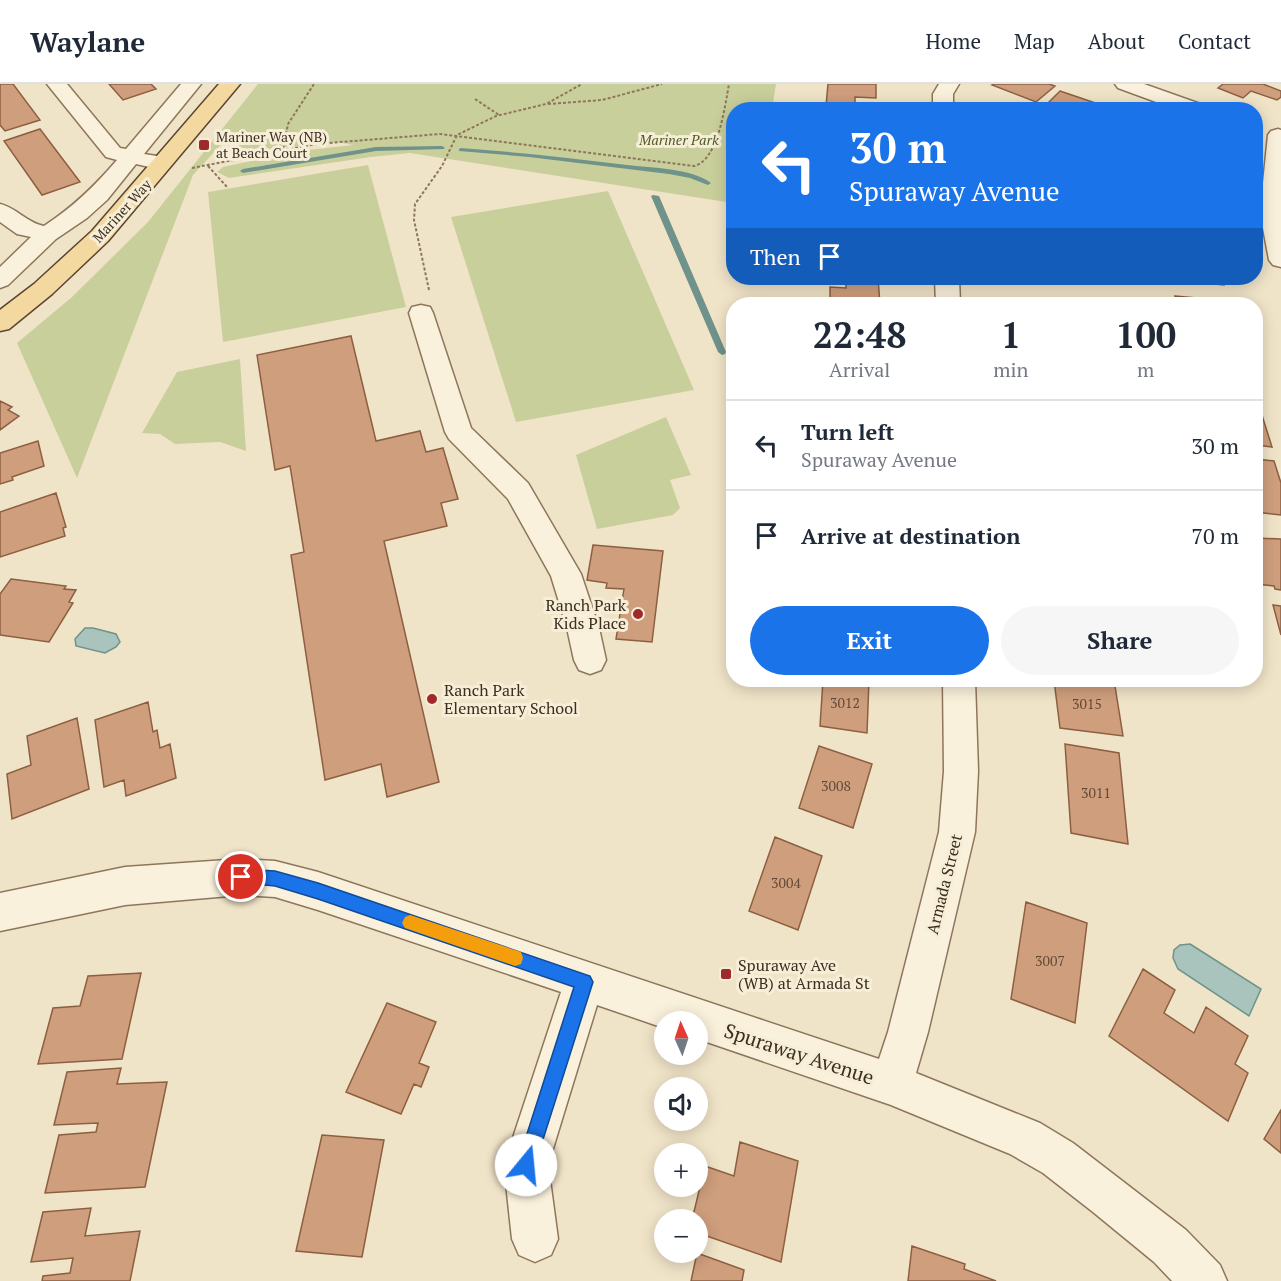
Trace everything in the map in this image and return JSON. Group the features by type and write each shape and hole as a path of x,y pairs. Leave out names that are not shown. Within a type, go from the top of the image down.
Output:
{"main road":[{"name":"Mariner Way","path":"0,323 43,289 93,243 230,84"}],"street":[{"path":"57,84 113,153 130,155 162,165"},
{"path":"0,280 48,234 79,213 99,195 191,84"},
{"path":"942,102 943,94 948,84"},
{"path":"1125,84 1176,102"},
{"path":"1263,131 1279,135 1269,205 1272,230 1281,260"},
{"path":"0,211 25,229 48,234"},
{"path":"421,313 459,432 518,491 561,564 583,628 590,660"},
{"name":"Armada Street","path":"891,1084 908,1032 957,832 961,771 959,687"},
{"name":"Spuraway Avenue","path":"0,912 125,886 241,877 275,879 318,891 891,1084 1025,1138 1058,1158 1170,1246 1204,1281"},
{"path":"535,1239 526,1165 584,982"}],"path":[{"path":"283,149 288,124 315,84"},
{"path":"546,104 582,84"},
{"path":"421,313 430,297 414,220 415,204 442,166 457,135 500,115 546,104 602,100 662,84"},
{"path":"727,102 729,84"},
{"path":"475,99 500,115"},
{"path":"185,168 208,166 283,149 396,136 457,135 574,153 697,166 708,159 726,107"},
{"path":"208,166 211,172 226,183 228,188"}],"green space":[{"name":"Mariner Park","path":"258,84 776,84 773,102 726,102 726,202 410,153 229,178 217,172 223,167 299,151 353,145 338,142 247,151 229,136 193,175 77,478 17,343 72,297 148,222"},
{"path":"368,165 406,307 223,342 208,192"},
{"path":"608,191 694,390 516,422 451,217"},
{"path":"240,359 246,451 220,442 175,444 160,434 142,433 177,372"},
{"path":"666,417 691,475 670,480 680,508 673,515 597,529 576,455"}],"water":[{"path":"85,628 116,634 120,642 105,653 76,646 75,639"},
{"path":"1190,944 1261,989 1249,1016 1178,969 1173,958 1174,950 1180,945"}],"building":[{"path":"0,84 13,84 40,120 5,131 0,125"},
{"path":"109,84 151,84 156,89 123,100"},
{"path":"828,84 876,84 876,98 855,97 855,102 826,102"},
{"path":"1049,84 1055,86 1036,102 992,85"},
{"path":"1223,84 1263,84 1281,91 1281,97 1277,100 1251,91 1243,98 1218,88"},
{"path":"1060,91 1092,102 1049,102"},
{"path":"40,129 80,182 42,195 4,141"},
{"path":"846,285 879,285 879,297 830,297 830,287 846,288"},
{"path":"351,336 376,441 420,431 426,452 443,448 458,499 441,503 447,526 384,541 439,782 387,797 381,764 325,780 291,555 304,552 290,466 275,470 257,355"},
{"path":"0,401 12,407 8,410 19,416 0,430"},
{"path":"1263,418 1272,447 1263,446"},
{"path":"38,441 44,466 12,477 13,480 0,484 0,453"},
{"path":"1263,460 1274,461 1281,483 1281,515 1263,513"},
{"path":"56,493 66,527 63,528 65,536 0,557 0,512"},
{"path":"1263,538 1281,539 1281,590 1275,589 1274,586 1263,585"},
{"name":"Ranch Park Kids Place","path":"593,545 663,551 652,642 616,639 624,589 606,588 607,583 587,580"},
{"path":"11,579 66,586 64,589 76,590 69,602 73,603 49,642 0,635 0,594"},
{"path":"1273,605 1281,606 1281,635"},
{"path":"823,687 869,687 867,733 820,726"},
{"path":"1055,687 1115,687 1123,736 1060,728"},
{"path":"148,702 153,732 157,730 160,748 170,744 176,778 126,796 124,780 104,787 95,720"},
{"path":"77,718 89,789 12,819 7,774 31,765 27,736"},
{"path":"1065,744 1119,753 1128,844 1071,833"},
{"path":"819,746 872,764 853,828 799,808"},
{"path":"775,837 822,856 798,930 749,911"},
{"path":"1026,902 1087,923 1075,1023 1011,999"},
{"path":"1143,969 1175,990 1164,1013 1194,1033 1206,1007 1248,1036 1235,1064 1248,1073 1228,1121 1109,1036"},
{"path":"141,973 122,1059 38,1064 53,1008 80,1006 88,976"},
{"path":"387,1003 436,1022 419,1063 429,1067 421,1087 414,1084 401,1114 346,1092"},
{"path":"121,1068 117,1084 167,1082 145,1187 45,1193 59,1135 96,1132 98,1123 54,1125 67,1072"},
{"path":"1281,1110 1281,1153 1264,1139"},
{"path":"322,1135 384,1140 362,1257 296,1251"},
{"path":"740,1142 798,1161 781,1262 708,1236 708,1209 695,1209 698,1197 708,1197 708,1167 734,1176"},
{"path":"91,1208 85,1236 140,1231 130,1281 42,1281 43,1276 70,1273 73,1258 31,1262 43,1212"},
{"path":"912,1246 965,1264 964,1269 996,1281 908,1281"},
{"path":"708,1257 744,1270 742,1281 691,1281 695,1263 708,1263"}],"waterway":[{"path":"243,171 376,149 442,148"},
{"path":"461,150 529,155 669,172 692,176 708,183"},
{"path":"655,196 722,352"}],"slow traffic":[{"path":"410,923 515,958"}],"place":[{"name":"Mariner Way (NB) at Beach Court","path":"204,145"},
{"name":"Ranch Park Kids Place","path":"638,614"},
{"name":"Ranch Park Elementary School","path":"432,699"},
{"name":"Spuraway Ave (WB) at Armada St","path":"726,974"}],"route":[{"path":"241,877 275,879 318,891 584,982 526,1165"}]}
